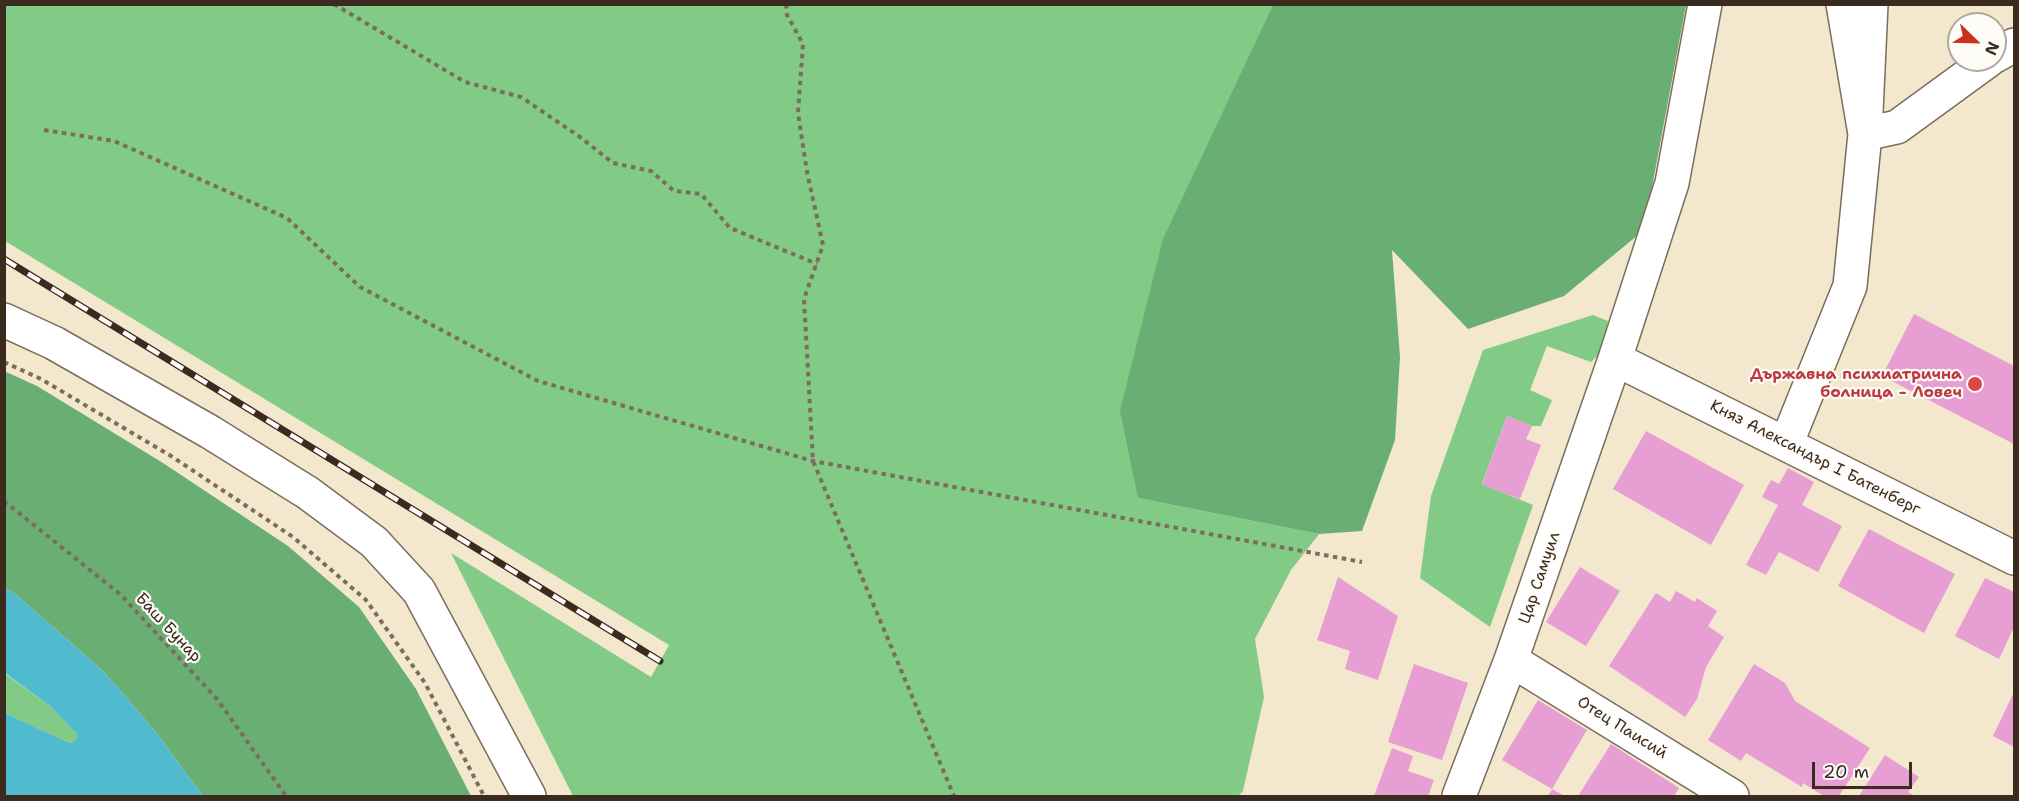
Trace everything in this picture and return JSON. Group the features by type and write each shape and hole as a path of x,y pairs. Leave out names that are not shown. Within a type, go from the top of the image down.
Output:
{"street":[{"name":"Цар Самуил","path":"1459,796 1511,660 1616,359 1672,183 1705,4"},
{"path":"1843,4 1865,134"},
{"path":"1787,442 1850,286 1865,134 1870,4"},
{"path":"1865,134 1897,127 1973,72"},
{"path":"4,320 54,343 210,432 308,493 374,542 419,591 529,796"},
{"name":"Княз Александър I Батенберг","path":"1616,359 1787,442 2014,558"},
{"name":"Отец Паисий","path":"1511,660 1732,796"}],"path":[{"path":"334,4 465,82 521,97 580,137 613,163 651,171 674,191 701,194 730,228 817,264"},
{"path":"786,4 787,15 803,44 798,113 807,172 823,245 804,299 813,461 954,796"},
{"path":"44,130 114,141 287,218 360,287 538,381 813,461 1362,562"},
{"path":"4,362 41,379 171,456 293,537 366,600 425,683 484,796"},
{"name":"Баш Бунар","path":"4,501 121,595 217,699 286,796"}],"green space":[{"path":"4,5 1273,5 1260,35 1138,498 1319,534 1291,570 1255,639 1264,697 1243,791 1238,796 573,796 451,553 651,677 669,645 5,241"},
{"path":"1273,5 1686,5 1644,230 1564,296 1468,329 1392,250 1400,357 1395,440 1362,531 1319,534 1138,498 1120,411 1163,239"},
{"path":"1593,315 1608,321 1603,350 1591,362 1547,346 1530,390 1552,400 1541,426 1532,426 1507,416 1482,484 1533,505 1490,627 1420,578 1431,496 1483,350"},
{"path":"4,371 37,386 163,463 288,546 359,607 416,689 471,796 203,796 155,731 104,672 19,597 5,588"},
{"path":"4,673 50,706 77,734 77,740 72,743 63,740 5,713"}],"water":[{"path":"5,588 19,597 104,672 155,731 203,796 5,796 5,713 72,743 77,739 77,734 50,706 5,673"}],"building":[{"path":"1914,314 2014,366 2014,444 1882,376"},
{"path":"1507,416 1532,426 1526,439 1541,445 1520,499 1482,485"},
{"path":"1646,431 1744,485 1711,545 1613,489"},
{"path":"1788,468 1814,482 1802,505 1842,526 1818,572 1779,552 1766,575 1746,565 1778,505 1762,497 1771,480 1779,484"},
{"path":"1869,529 1955,574 1924,633 1838,586"},
{"path":"1580,567 1620,591 1586,646 1546,622"},
{"path":"1338,577 1398,616 1378,680 1345,669 1350,651 1317,640"},
{"path":"1985,578 2014,592 2014,627 1999,659 1955,636"},
{"path":"1676,591 1695,602 1697,598 1717,611 1708,626 1724,637 1706,667 1697,699 1685,717 1609,666 1656,593 1670,602"},
{"path":"1414,664 1468,683 1442,760 1388,742"},
{"path":"1754,664 1785,683 1795,701 1870,748 1839,796 1824,796 1803,783 1802,787 1746,753 1741,761 1708,740"},
{"path":"2014,692 2014,747 1993,736"},
{"path":"1538,700 1587,730 1552,789 1502,760"},
{"path":"1611,744 1679,788 1674,796 1578,796"},
{"path":"1392,748 1413,756 1408,771 1434,780 1428,796 1374,796"},
{"path":"1885,755 1919,777 1908,792 1915,796 1859,796"},
{"path":"1552,789 1565,796 1548,796"}],"railway":[{"path":"4,259 660,661"}],"place":[{"name":"Държавна психиатрична болница - Ловеч","path":"1975,384"}]}
